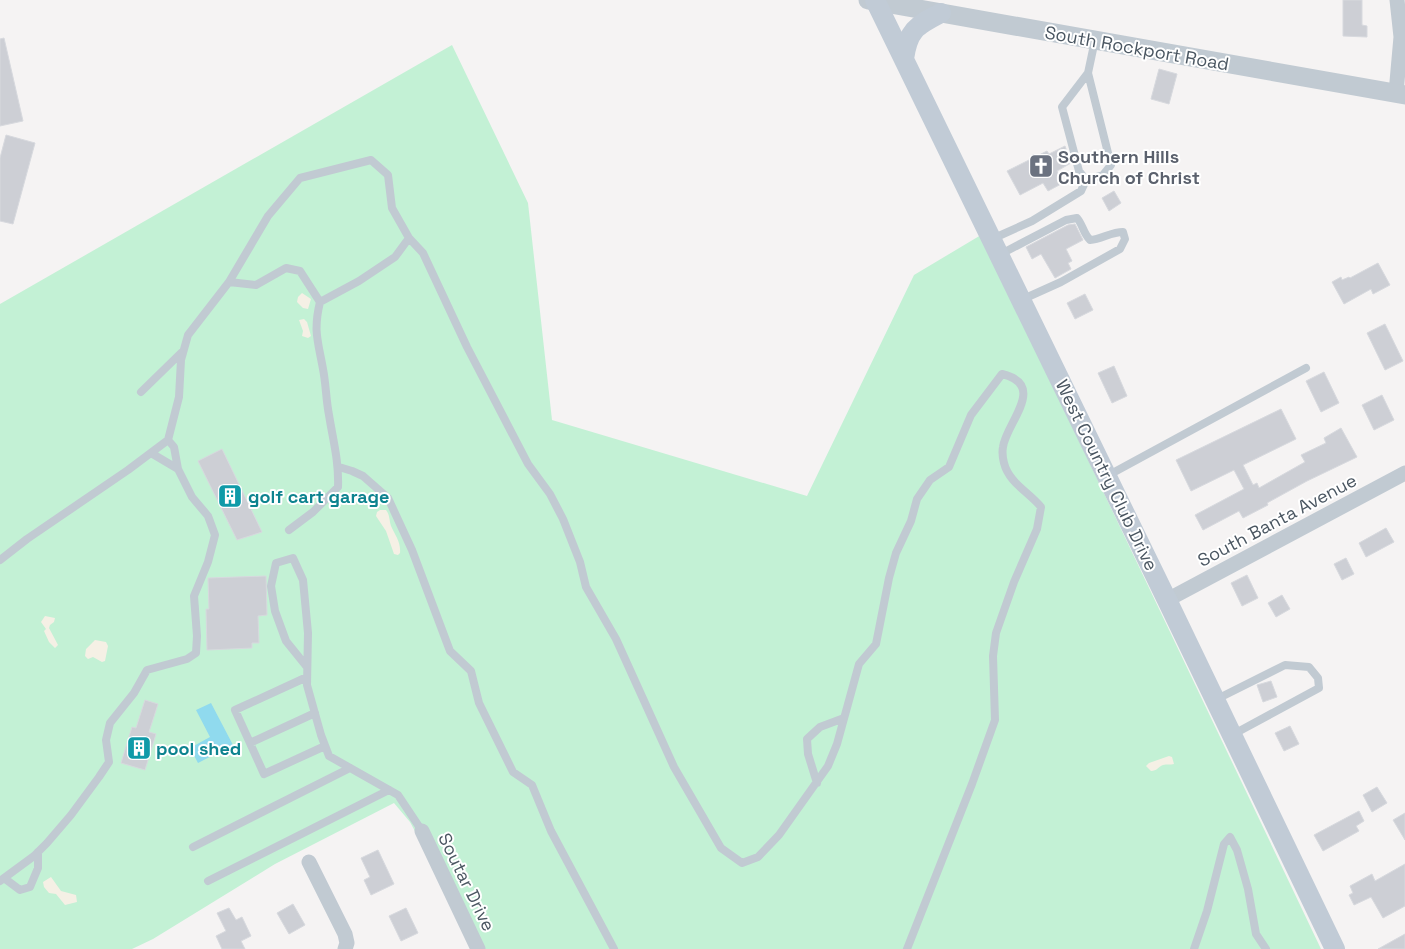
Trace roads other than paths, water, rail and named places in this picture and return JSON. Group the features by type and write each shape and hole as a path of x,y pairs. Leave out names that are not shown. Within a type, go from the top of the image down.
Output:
{"main road":[{"name":"West Country Club Drive","path":"873,0 904,59 1168,600 1335,949"},
{"path":"904,59 906,44 914,29 941,13"}],"street":[{"name":"South Rockport Road","path":"873,0 1401,94"},
{"path":"1397,0 1401,37 1401,94"},
{"name":"South Banta Avenue","path":"1168,600 1405,472"},
{"name":"Soutar Drive","path":"422,831 478,949"},
{"path":"309,862 345,934 347,943 345,949"}],"lane":[{"path":"1086,180 1079,171 1062,107 1088,73 1095,40"},
{"path":"1086,180 1103,175 1111,165 1088,73"},
{"path":"0,560 49,522 168,440 179,397 181,360 188,335 229,282 268,216 300,178 371,160 388,175 392,208 409,238 423,253 471,356 528,464 550,494 563,519 580,562 586,587 616,639 674,766 721,848 742,863 758,857 780,836 828,766 837,744 860,664 876,644 896,553 911,521 917,499 930,480 949,467 971,415 989,389 1002,374 1014,377 1023,389 1022,405 1003,447 1004,464 1011,479 1033,497 1041,507 1037,528 1014,582 996,633 993,656 995,720 972,784 906,949"},
{"path":"996,247 1032,220 1081,192 1086,180"},
{"path":"996,247 1066,220 1077,218 1081,223 1084,234 1090,240 1114,232 1123,232 1125,239 1120,249 1061,282 1021,300"},
{"path":"320,302 395,257 409,238"},
{"path":"229,282 256,285 286,268 300,271 320,302 316,320 317,339 324,371 328,414 339,467 338,487 318,507 289,530"},
{"path":"142,392 184,351"},
{"path":"1107,476 1306,368"},
{"path":"38,852 38,868 30,887 20,890 2,879 38,852 71,815 109,762 106,740 110,723 134,692 147,670 187,659 196,652 197,636 194,596 208,562 215,535 208,516 192,497 178,469 174,447 168,440"},
{"path":"151,453 178,469"},
{"path":"339,467 363,476 388,498 412,550 450,651 471,671 479,703 514,772 532,785 551,831 614,949"},
{"path":"307,667 286,641 275,610 270,586 276,563 293,558 303,580 308,633 307,685 329,756 398,795 422,831"},
{"path":"1215,699 1285,665 1308,667 1318,678 1318,688 1232,735"},
{"path":"307,677 235,710 264,774 325,746"},
{"path":"250,743 315,713"},
{"path":"817,783 808,754 807,739 820,727 844,718"},
{"path":"193,847 350,768"},
{"path":"208,881 389,790"},
{"path":"1194,949 1207,911 1224,844 1230,836 1237,850 1248,889 1256,934 1266,949"}],"water":[{"path":"211,703 233,745 198,763 190,748 210,737 196,710"}],"place":[{"name":"Southern Hills Church of Christ","path":"1041,166"},
{"name":"golf cart garage","path":"230,496"},
{"name":"pool shed","path":"139,748"}]}
